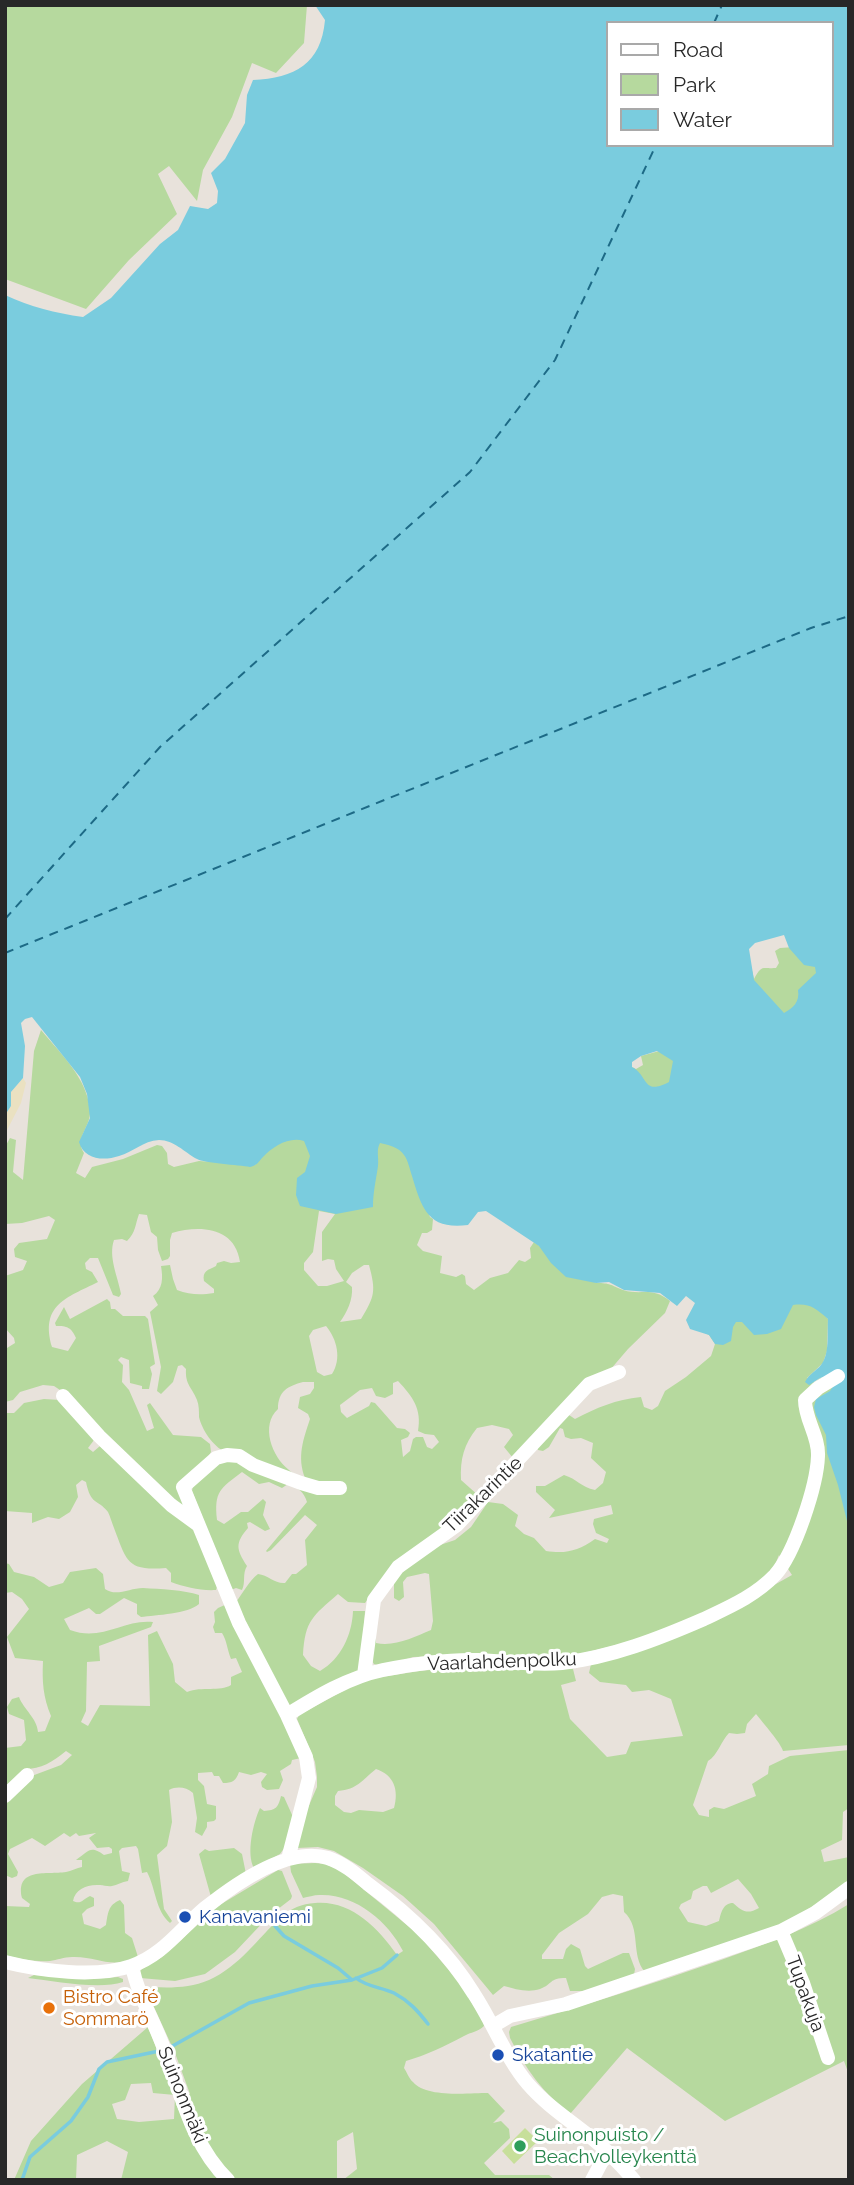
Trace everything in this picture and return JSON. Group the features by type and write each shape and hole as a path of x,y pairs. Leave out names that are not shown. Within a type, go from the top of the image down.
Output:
{"street":[{"name":"Tiirakarintie","path":"365,1675 373,1600 398,1567 457,1525 589,1384 619,1372"},
{"name":"Vaarlahdenpolku","path":"287,1715 365,1675 410,1665 443,1662 476,1660 537,1664 592,1658 656,1640 738,1603 777,1573 788,1554 808,1504 818,1458 817,1437 810,1423 805,1400 838,1376"},
{"path":"63,1396 171,1505 198,1525"},
{"path":"288,1859 306,1793 309,1769 306,1757 239,1623 183,1487 216,1458 227,1455 239,1456 260,1468 318,1488 340,1488"},
{"path":"5,1796 27,1774"},
{"path":"5,1962 31,1968 85,1972 132,1966 165,1946 204,1909 228,1891 275,1864 311,1856 327,1858 347,1868 378,1891 423,1930 463,1977 516,2067 536,2093 607,2152 634,2180"},
{"path":"493,2026 510,2016 566,2004 781,1931 815,1913 849,1888"},
{"name":"Tupakuja","path":"781,1931 803,1983 828,2058"},
{"name":"Suinonmäki","path":"132,1966 136,1984 158,2034 192,2127 209,2158 228,2180"},
{"path":"592,2180 607,2152"}],"green space":[{"path":"5,5 307,5 304,43 276,73 252,63 232,117 203,170 197,201 169,166 158,174 177,214 129,260 86,309 5,279"},
{"path":"795,947 807,948 849,1012 777,1021 745,977 751,966 754,979 761,969 776,968 779,963 775,951"},
{"path":"41,1030 72,1068 84,1088 90,1117 81,1142 84,1153 76,1173 85,1178 92,1167 123,1159 157,1145 162,1146 167,1153 168,1164 174,1167 199,1161 255,1165 279,1134 400,1127 430,1217 433,1219 432,1230 422,1233 417,1245 423,1251 442,1256 440,1273 456,1277 462,1274 466,1284 474,1290 490,1278 508,1273 519,1260 525,1262 531,1258 530,1248 534,1242 596,1283 608,1284 630,1292 657,1294 670,1301 665,1313 610,1370 513,1458 504,1447 513,1435 509,1429 492,1425 477,1428 464,1452 461,1480 479,1496 458,1521 384,1576 365,1603 348,1602 338,1594 316,1614 308,1626 303,1655 311,1666 320,1671 334,1660 344,1646 353,1611 365,1611 361,1671 289,1708 236,1602 258,1574 285,1583 292,1574 307,1565 305,1540 317,1525 305,1515 267,1552 307,1502 295,1487 288,1484 282,1488 269,1482 259,1484 242,1472 220,1492 217,1520 224,1524 241,1512 248,1512 263,1499 266,1502 263,1515 270,1529 265,1531 250,1522 247,1523 248,1528 238,1546 247,1566 243,1587 242,1590 231,1590 192,1491 194,1480 225,1452 212,1442 203,1427 198,1402 182,1365 178,1366 173,1382 161,1394 157,1391 161,1367 150,1312 158,1305 153,1296 162,1283 161,1266 170,1265 177,1290 196,1294 214,1293 214,1289 204,1281 204,1275 217,1263 240,1262 237,1250 231,1242 224,1235 205,1229 172,1233 170,1256 162,1261 157,1237 151,1232 147,1215 139,1214 134,1231 127,1241 114,1240 112,1247 121,1294 119,1297 113,1295 98,1258 90,1258 85,1263 86,1269 92,1272 98,1282 58,1305 50,1321 52,1347 68,1351 76,1338 70,1329 56,1326 55,1323 64,1307 70,1319 107,1299 111,1309 123,1316 145,1316 148,1319 155,1364 150,1367 152,1374 149,1389 142,1389 142,1386 130,1383 129,1360 121,1357 118,1360 123,1365 122,1382 129,1390 147,1431 154,1428 147,1405 150,1403 173,1435 201,1437 210,1444 211,1452 205,1462 188,1479 191,1512 169,1499 69,1396 54,1386 43,1385 20,1392 13,1400 5,1402 5,1347 15,1343 5,1328 5,1276 23,1270 27,1261 15,1257 14,1249 19,1243 47,1239 55,1220 49,1216 5,1224 5,1147 10,1138 16,1140 13,1172 23,1180 34,1051","holes":["319,1211 335,1214 322,1232 322,1261 334,1260 344,1281 318,1286 304,1270 304,1263 313,1252","364,1265 369,1265 373,1281 372,1299 361,1319 340,1322 350,1301 352,1287 346,1282 352,1273","326,1326 333,1337 337,1362 332,1374 324,1376 317,1372 309,1336 313,1330","398,1381 415,1404 419,1416 418,1431 434,1435 439,1442 432,1449 427,1447 423,1437 416,1437 410,1451 403,1457 401,1440 410,1433 397,1428 375,1403 371,1402 369,1406 347,1418 341,1412 340,1405 360,1390 372,1388 376,1396 385,1398 393,1394 393,1383","314,1382 310,1394 300,1397 298,1408 308,1414 310,1419 301,1456 305,1478 292,1473 283,1464 270,1441 270,1423 278,1409 280,1398 285,1390 293,1385"]},
{"path":"674,1047 687,1056 667,1116 632,1067 636,1069 643,1065 641,1056"},
{"path":"798,1280 828,1319 827,1351 823,1363 807,1378 815,1382 828,1376 842,1396 849,1443 849,1745 783,1751 756,1714 747,1724 745,1733 729,1733 708,1761 693,1805 699,1815 709,1817 709,1810 714,1807 724,1809 756,1796 752,1784 768,1774 769,1766 790,1756 849,1750 849,1808 843,1812 842,1840 821,1850 824,1862 849,1857 849,1884 779,1927 645,1972 638,1958 633,1926 624,1912 623,1896 613,1894 602,1897 588,1914 559,1933 542,1955 542,1959 563,1959 571,1944 580,1949 588,1969 623,1953 629,1953 635,1969 634,1975 585,1991 570,1991 566,1978 554,1980 535,1990 504,1986 493,1995 434,1924 403,1896 334,1851 318,1847 297,1848 300,1826 317,1787 317,1777 315,1762 297,1719 299,1715 363,1680 473,1666 514,1670 573,1669 576,1681 561,1685 570,1719 607,1757 626,1754 631,1742 683,1736 671,1699 649,1690 632,1692 626,1685 600,1682 589,1673 591,1664 767,1589 792,1575 779,1555 772,1572 745,1595 658,1635 563,1658 475,1655 413,1657 382,1667 374,1664 370,1658 376,1629 376,1643 383,1644 404,1641 431,1630 433,1621 429,1574 407,1577 403,1582 404,1597 399,1601 394,1598 394,1580 428,1549 455,1540 471,1527 488,1502 503,1504 518,1515 515,1526 534,1538 546,1551 572,1551 595,1539 607,1543 609,1539 596,1533 593,1524 594,1519 613,1514 611,1505 549,1518 555,1510 536,1492 536,1486 545,1486 564,1475 595,1490 603,1483 606,1472 591,1458 593,1443 581,1438 565,1437 563,1429 560,1428 549,1447 543,1451 536,1446 566,1413 575,1419 607,1405 641,1397 644,1407 652,1410 658,1406 665,1391 711,1356 715,1344 709,1335 701,1331","holes":["376,1769 387,1775 394,1784 394,1808 383,1812 359,1810 351,1813 344,1812 335,1805 338,1791 355,1786","738,1879 759,1908 748,1912 730,1903 723,1909 719,1921 706,1926 688,1922 679,1908 691,1899 693,1891 707,1886 711,1893"]},
{"path":"44,1399 60,1400 94,1440 88,1448 93,1452 100,1446 196,1527 216,1590 176,1584 171,1582 171,1573 166,1568 143,1568 130,1562 108,1512 92,1498 86,1482 82,1480 76,1485 78,1497 70,1512 59,1519 48,1517 32,1523 32,1513 5,1511 5,1413 14,1413 24,1403"},
{"path":"5,1563 9,1564 14,1572 34,1577 49,1587 63,1583 70,1572 96,1568 103,1574 105,1589 109,1591 143,1588 199,1595 199,1604 172,1614 141,1617 137,1614 137,1604 124,1598 100,1614 89,1608 64,1619 70,1630 82,1633 153,1622 151,1627 99,1646 100,1661 87,1662 86,1711 81,1722 88,1726 100,1705 150,1706 148,1635 157,1631 173,1664 175,1682 187,1692 231,1685 231,1677 242,1672 236,1658 231,1659 222,1633 215,1633 213,1627 214,1612 227,1604 301,1758 292,1760 291,1764 280,1771 283,1780 279,1789 267,1790 262,1787 261,1782 267,1774 261,1772 251,1775 239,1772 229,1783 223,1783 219,1776 214,1776 212,1772 198,1773 198,1780 204,1786 207,1804 216,1806 216,1819 207,1822 202,1836 195,1832 197,1818 193,1793 181,1788 169,1790 172,1822 167,1846 157,1855 164,1909 172,1921 170,1923 161,1912 147,1872 142,1873 136,1846 119,1851 122,1871 130,1873 128,1881 110,1886 91,1885 76,1893 73,1901 76,1902 90,1896 94,1898 94,1906 82,1914 84,1924 100,1929 106,1925 113,1904 120,1900 124,1905 125,1933 132,1938 138,1957 128,1961 66,1957 39,1961 5,1955 5,1906 29,1907 30,1904 22,1898 23,1881 34,1874 66,1872 82,1867 82,1860 76,1860 87,1852 96,1850 104,1855 112,1853 112,1849 97,1848 89,1838 96,1833 79,1836 76,1833 70,1837 64,1833 45,1846 32,1838 10,1849 8,1854 18,1872 17,1876 12,1878 5,1875 5,1799 29,1777 61,1765 72,1755 66,1751 46,1764 24,1769 5,1787 5,1748 21,1746 26,1740 24,1720 9,1714 7,1707 12,1699 19,1697 35,1722 38,1732 45,1731 51,1716 44,1689 43,1661 15,1658 7,1637 29,1609 22,1599 12,1592 5,1593"},
{"path":"281,1796 284,1797 293,1817 285,1847 280,1854 254,1868 251,1847 257,1814 260,1808 264,1811 276,1808"},
{"path":"234,1848 242,1854 246,1874 211,1897 199,1854 205,1849 209,1851"},
{"path":"290,1864 325,1864 340,1870 419,1935 459,1982 484,2026 436,2050 406,2061 404,2068 419,2087 448,2094 488,2093 505,2111 493,2123 501,2121 509,2129 510,2138 484,2163 495,2175 549,2175 555,2180 343,2180 357,2169 353,2132 337,2141 337,2180 121,2180 128,2152 107,2141 77,2155 76,2180 14,2180 31,2141 82,2084 148,2027 175,2095 190,2094 148,1994 147,1991 151,1987 180,1987 209,1980 239,1960 285,1914 310,1904 328,1903 351,1911 372,1925 397,1955 403,1951 388,1929 357,1904 332,1896 303,1898","holes":["151,2083 153,2093 175,2095 174,2119 139,2122 117,2119 112,2104 125,2100 131,2084"]},
{"path":"278,1870 282,1871 291,1899 269,1916 235,1952 205,1974 175,1981 140,1978 139,1972 142,1969 162,1957 218,1906"},
{"path":"849,1904 849,2075 844,2061 725,2121 627,2048 570,2114 536,2079 510,2038 511,2027 643,1986 770,1942"},
{"path":"34,1975 92,1979 118,1977 123,1979 123,1982 90,1985 28,1978"},
{"name":"Suinonpuisto / Beachvolleykenttä","path":"525,2128 538,2141 514,2164 502,2151"}],"sand":[{"path":"23,1078 26,1083 21,1103 5,1134 5,1115 11,1106 11,1092"}],"water":[{"path":"315,5 849,5 849,1529 827,1453 826,1435 814,1407 816,1399 830,1391 834,1385 828,1376 809,1385 805,1382 824,1360 828,1343 828,1319 812,1307 793,1305 781,1329 767,1334 754,1335 742,1322 736,1322 731,1341 723,1345 715,1344 709,1335 690,1329 686,1320 695,1303 686,1296 677,1306 660,1293 624,1290 609,1282 596,1283 566,1277 551,1263 539,1246 486,1211 478,1212 468,1225 455,1226 435,1220 424,1207 402,1152 380,1143 373,1207 336,1214 300,1206 296,1195 297,1178 305,1172 310,1156 304,1141 282,1143 250,1167 201,1160 174,1144 159,1140 148,1142 113,1158 95,1158 85,1152 79,1142 90,1118 87,1094 80,1077 32,1017 21,1023 25,1046 23,1078 11,1092 11,1106 5,1115 5,295 43,309 83,317 111,298 160,244 178,230 190,206 208,209 217,203 218,191 211,173 225,159 245,123 247,95 253,80 281,76 303,66 312,58 325,20","holes":["784,935 789,948 804,965 815,967 816,973 798,990 795,1004 784,1013 754,980 749,949 755,943","657,1051 673,1061 669,1082 654,1087 632,1067 632,1062"]}],"waterway":[{"path":"275,1926 284,1936 338,1968 351,1979"},
{"path":"169,2048 249,2003 312,1986 352,1980 382,1968 397,1955"},
{"path":"356,1978 399,1996 428,2024"},
{"path":"22,2180 30,2157 71,2121 88,2097 99,2069 107,2062 159,2051"}],"ferry route":[{"path":"715,21 722,5"},
{"path":"5,919 160,747 470,472 555,360 655,147"},
{"path":"5,953 811,628 849,616"}],"place":[{"name":"Kanavaniemi","path":"185,1917"},
{"name":"Bistro Café Sommarö","path":"49,2008"},
{"name":"Skatantie","path":"498,2055"},
{"name":"Suinonpuisto / Beachvolleykenttä","path":"520,2146"}]}
